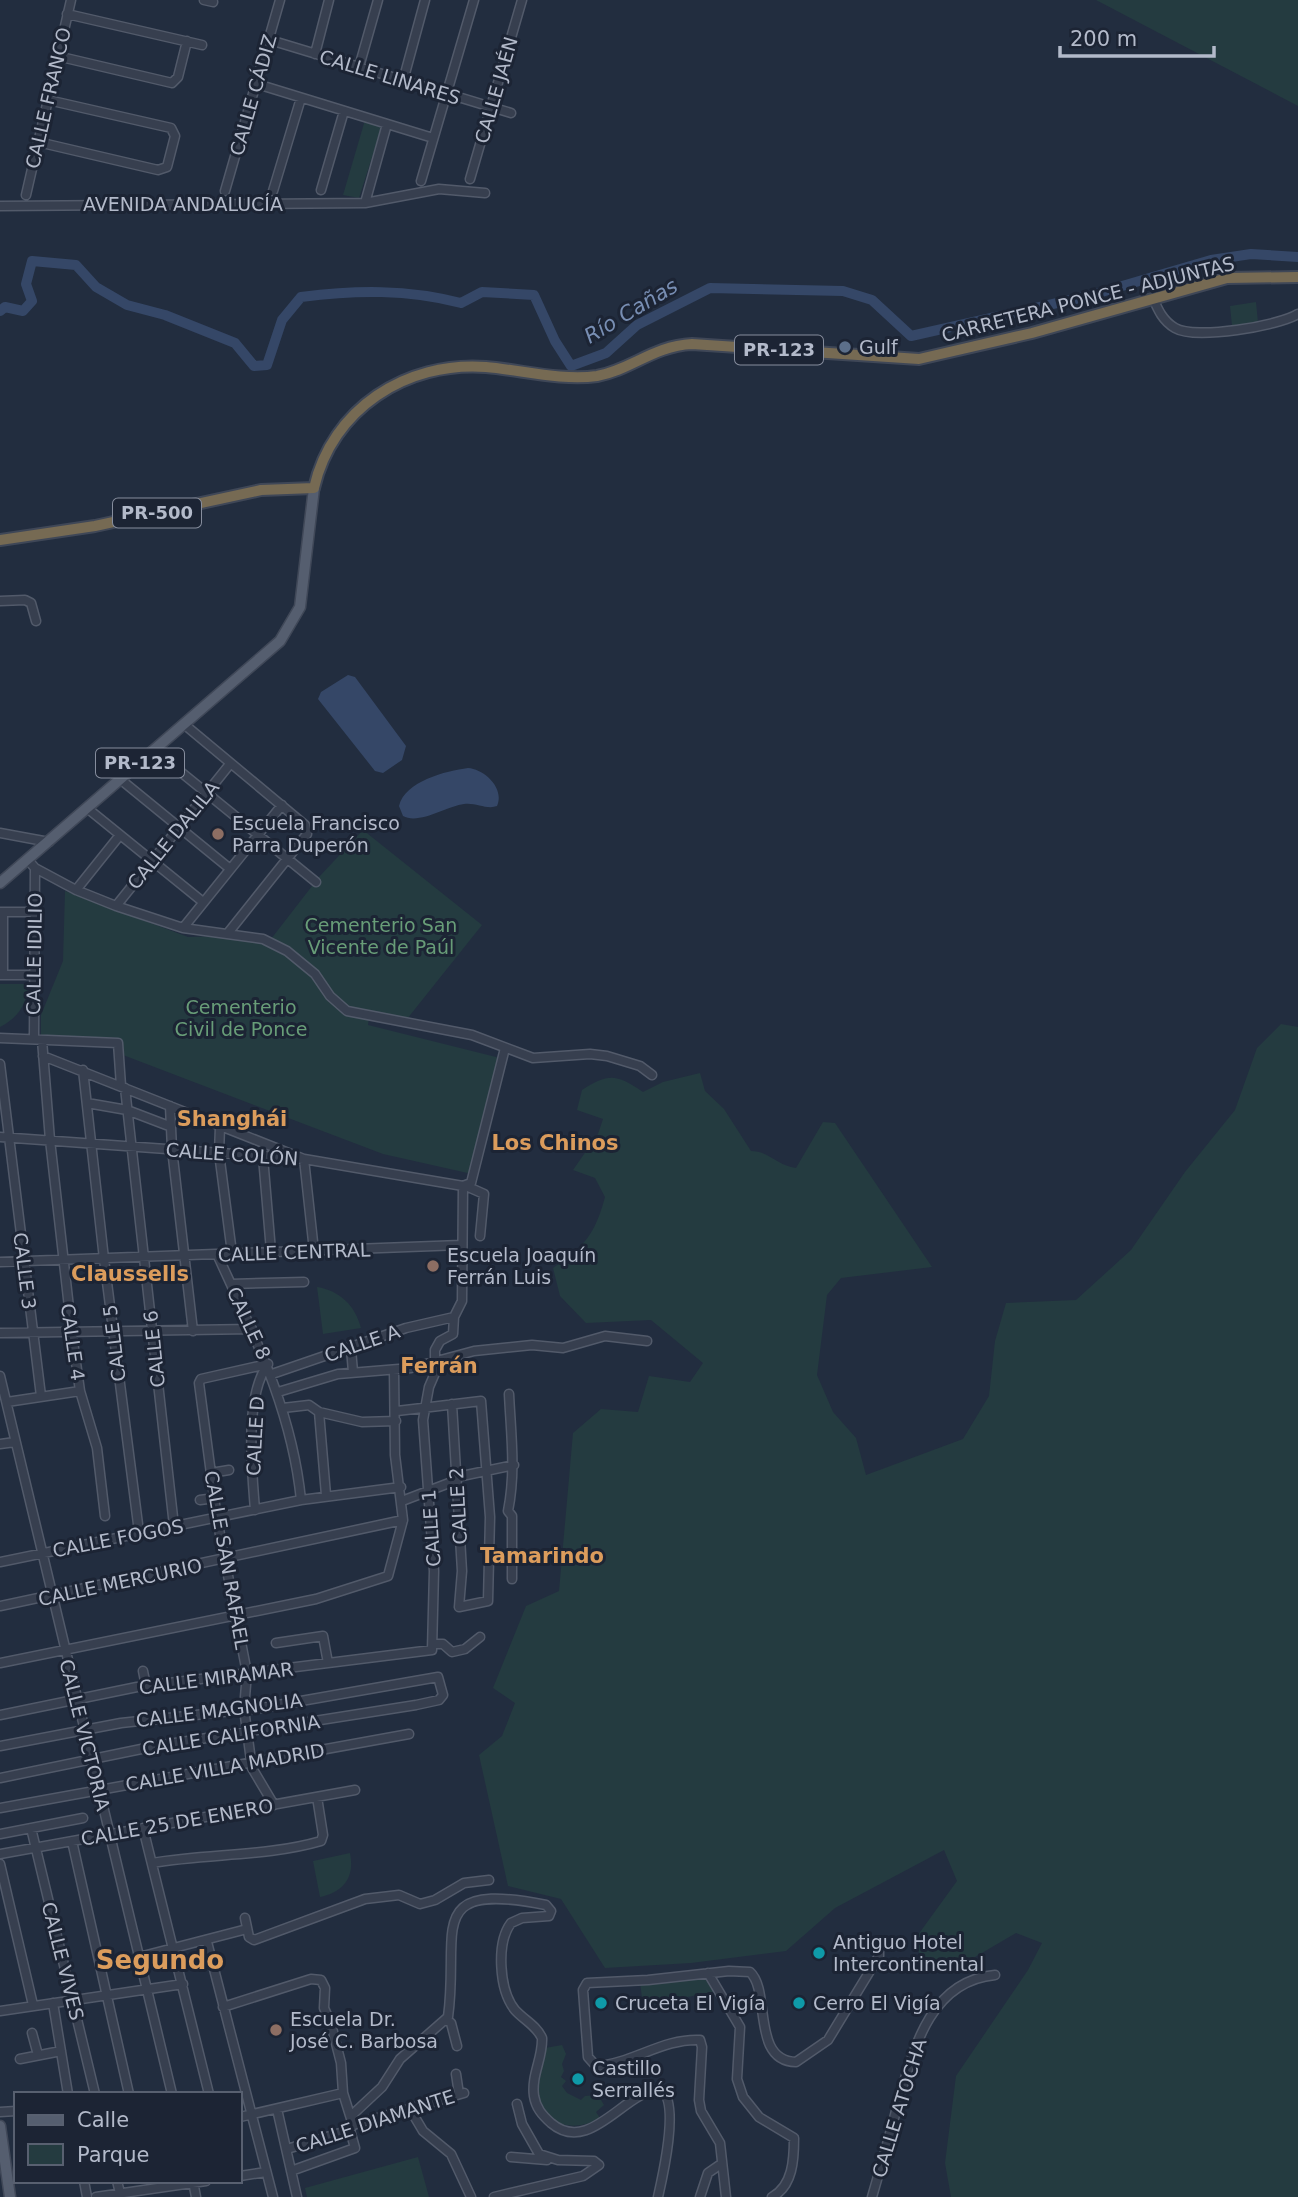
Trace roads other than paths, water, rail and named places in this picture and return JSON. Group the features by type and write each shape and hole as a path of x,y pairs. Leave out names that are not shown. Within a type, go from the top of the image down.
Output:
{"highway":[{"name":"CARRETERA PONCE - ADJUNTAS","path":"314,488 327,450 350,417 385,389 436,370 483,367 597,376 669,345 692,344 919,359 1032,333 1227,278 1298,277"},
{"name":"PR-500","path":"0,540 95,526 261,490 314,488"}],"main road":[{"name":"CARRETERA PONCE - ADJUNTAS","path":"184,725 279,641 300,607 314,488"},
{"name":"PR-123","path":"0,883 32,864 49,842 184,725"},
{"path":"0,2126 10,2197"}],"street":[{"name":"CALLE FRANCO","path":"26,195 71,0"},
{"name":"CALLE CÁDIZ","path":"225,191 280,0"},
{"path":"315,54 330,0"},
{"path":"359,67 378,0"},
{"path":"403,80 425,0"},
{"path":"421,181 474,0"},
{"name":"CALLE JAÉN","path":"470,179 523,0"},
{"path":"67,14 202,45"},
{"name":"CALLE LINARES","path":"270,40 511,113"},
{"path":"57,56 172,83 178,77 187,41"},
{"path":"257,84 433,138"},
{"path":"273,191 301,97"},
{"path":"38,142 158,170 167,167 175,135 171,128 48,100"},
{"path":"321,190 344,111"},
{"path":"365,203 387,124"},
{"name":"AVENIDA ANDALUCÍA","path":"0,206 365,203 439,189 485,193"},
{"path":"1153,298 1161,317 1185,332 1199,334 1284,320 1298,314"},
{"path":"0,601 25,600 30,603 36,621"},
{"path":"184,725 305,825 307,834 228,933"},
{"path":"155,751 316,882"},
{"name":"CALLE DALILA","path":"116,906 230,764"},
{"path":"120,779 229,868"},
{"path":"183,928 282,805"},
{"path":"87,808 203,902"},
{"path":"0,833 49,842"},
{"path":"76,890 120,835"},
{"path":"32,864 76,890 183,928 263,939 288,951 315,974 330,996 347,1011 472,1035 538,1059 590,1054 607,1056 639,1066 652,1075"},
{"name":"CALLE IDILIO","path":"32,864 38,1040"},
{"path":"34,975 1,975 2,912 35,912"},
{"path":"0,1038 38,1040"},
{"name":"CALLE 6","path":"38,1040 118,1043 145,1256 174,1526"},
{"name":"CALLE 4","path":"38,1040 43,1056 62,1260 80,1391 97,1448 105,1516"},
{"path":"464,1186 471,1183 505,1048"},
{"path":"43,1056 304,1159 314,1251"},
{"name":"CALLE 3","path":"0,1064 4,1137 41,1396"},
{"name":"CALLE 5","path":"83,1070 139,1532"},
{"path":"87,1103 127,1110 169,1126"},
{"path":"170,1106 169,1126 193,1331"},
{"path":"220,1127 219,1153 232,1253"},
{"name":"CALLE COLÓN","path":"4,1137 304,1159 464,1186"},
{"path":"262,1157 271,1251"},
{"path":"464,1186 484,1194 480,1236"},
{"path":"454,1317 462,1301 465,1273 461,1245 464,1186"},
{"name":"CALLE CENTRAL","path":"0,1262 461,1245"},
{"name":"CALLE 8","path":"217,1254 268,1364 283,1406"},
{"path":"231,1284 304,1282"},
{"name":"CALLE A","path":"272,1374 406,1328 454,1317"},
{"name":"CALLE 1","path":"433,1647 434,1571 423,1420 429,1387 435,1373 437,1345 453,1334 454,1317"},
{"path":"0,1333 72,1334 252,1329"},
{"path":"278,1392 338,1374 394,1370 496,1348 532,1345 563,1349 605,1336 647,1341"},
{"path":"351,1349 353,1372"},
{"name":"CALLE SAN RAFAEL","path":"268,1364 199,1380 217,1519 247,1673 244,1709 250,1761 253,1773 274,1805"},
{"name":"CALLE D","path":"255,1510 254,1421 257,1387 268,1364"},
{"path":"0,1663 316,1599 388,1576 403,1520 396,1455 394,1370"},
{"name":"CALLE VICTORIA","path":"0,1376 172,2092"},
{"path":"7,1402 80,1391"},
{"path":"509,1394 514,1465 508,1511 512,1516 512,1579"},
{"path":"397,1412 425,1406 481,1401 486,1471"},
{"name":"CALLE 2","path":"452,1404 462,1571 459,1607 488,1601 490,1517 486,1471"},
{"path":"301,1500 295,1448 283,1406 312,1406 319,1412 362,1422 396,1421"},
{"path":"319,1412 326,1495"},
{"path":"0,1444 15,1442"},
{"path":"402,1502 457,1478 514,1465"},
{"path":"211,1473 229,1470"},
{"name":"CALLE FOGOS","path":"0,1562 326,1495 401,1487"},
{"path":"200,1500 215,1498"},
{"name":"CALLE MERCURIO","path":"0,1606 403,1520"},
{"path":"276,1643 323,1636 328,1663"},
{"name":"CALLE MIRAMAR","path":"0,1715 146,1686 328,1663 443,1644 452,1652 465,1649 480,1637"},
{"path":"143,1671 146,1686"},
{"name":"CALLE MAGNOLIA","path":"0,1746 159,1717 244,1709 438,1677"},
{"name":"CALLE CALIFORNIA","path":"0,1778 156,1746 247,1734 439,1700 443,1695 438,1677"},
{"name":"CALLE VILLA MADRID","path":"0,1808 409,1734"},
{"name":"CALLE 25 DE ENERO","path":"0,1854 355,1790"},
{"path":"152,1863 195,1855 258,1853 318,1842 323,1835 317,1797"},
{"path":"0,1834 83,1818"},
{"name":"CALLE VIVES","path":"31,1828 95,2092"},
{"path":"143,1828 209,2092"},
{"path":"72,1842 79,1884 109,1995 129,2092"},
{"path":"0,1864 33,2005"},
{"path":"245,1918 250,1939 255,1940 372,1898 399,1895 420,1904 432,1901 464,1883 489,1880"},
{"path":"352,2124 382,2087 400,2059 446,2019 451,1995 450,1932 464,1907 489,1897 549,1906 549,1916 512,1921 506,1929 503,1941 502,1973 508,1997 515,2010 537,2029 542,2038 533,2081 537,2105 556,2126 579,2131 592,2127 654,2090 662,2090 668,2099 667,2143 658,2197"},
{"path":"139,1957 207,1942 247,1929"},
{"path":"207,1942 273,2197"},
{"path":"726,2197 720,2143 701,2111 699,2100 702,2047 700,2040 664,2045 615,2065 596,2066 588,2057 583,1990 587,1983 735,1970 752,1973 773,2049 781,2059 796,2062 813,2052 835,2031 879,1956 879,1948"},
{"path":"708,1973 740,2027 737,2079 743,2097 759,2116 794,2137 789,2179 784,2188 772,2197"},
{"name":"CALLE ATOCHA","path":"872,2197 917,2038 938,2005 963,1983 995,1975"},
{"path":"223,2007 311,1979 321,1980 325,1988 324,2008 341,2063 343,2093 352,2124 355,2148 291,2171"},
{"path":"0,2011 183,1983"},
{"path":"53,2003 68,2092"},
{"path":"446,2019 452,2023 457,2046"},
{"path":"32,2033 38,2055"},
{"path":"20,2059 61,2051"},
{"name":"CALLE DIAMANTE","path":"287,2150 352,2124 461,2094 456,2074"},
{"path":"242,2117 343,2093"},
{"path":"517,2104 522,2124 533,2146 539,2154 553,2159"},
{"path":"277,2109 296,2197"},
{"path":"410,2109 423,2131 451,2154 471,2197"},
{"path":"498,2196 583,2176 599,2165 594,2161 511,2157"},
{"path":"700,2197 708,2173 721,2164"},
{"path":"242,2176 266,2172"},
{"path":"96,2197 187,2183"}],"water":[{"path":"348,675 355,677 406,746 402,760 383,773 375,771 318,699 321,692"},
{"path":"468,768 480,772 496,786 499,799 497,806 464,804 425,817 403,816 399,806 409,790 438,775"}],"waterway":[{"name":"Río Cañas","path":"0,311 5,307 23,311 32,301 26,284 32,261 76,265 96,287 127,305 165,315 235,343 254,366 267,365 282,320 301,297 381,292 421,295 461,303 482,292 534,295 555,341 571,366 606,353 637,325 710,288 843,291 872,300 911,336 1088,296 1211,260 1251,254 1298,257"}],"place":[{"name":"Gulf","path":"845,347"},
{"name":"Escuela Francisco Parra Duperón","path":"218,834"},
{"name":"Escuela Joaquín Ferrán Luis","path":"433,1266"},
{"name":"Antiguo Hotel Intercontinental","path":"819,1953"},
{"name":"Cruceta El Vigía","path":"601,2003"},
{"name":"Cerro El Vigía","path":"799,2003"},
{"name":"Escuela Dr. José C. Barbosa","path":"276,2030"},
{"name":"Castillo Serrallés","path":"578,2079"}],"district":[{"name":"Shanghái","path":"232,1119"},
{"name":"Los Chinos","path":"555,1143"},
{"name":"Claussells","path":"130,1274"},
{"name":"Ferrán","path":"439,1366"},
{"name":"Tamarindo","path":"542,1556"},
{"name":"Segundo","path":"160,1960"}],"park label":[{"name":"Cementerio San Vicente de Paúl","path":"381,936"},
{"name":"Cementerio Civil de Ponce","path":"241,1018"}]}
